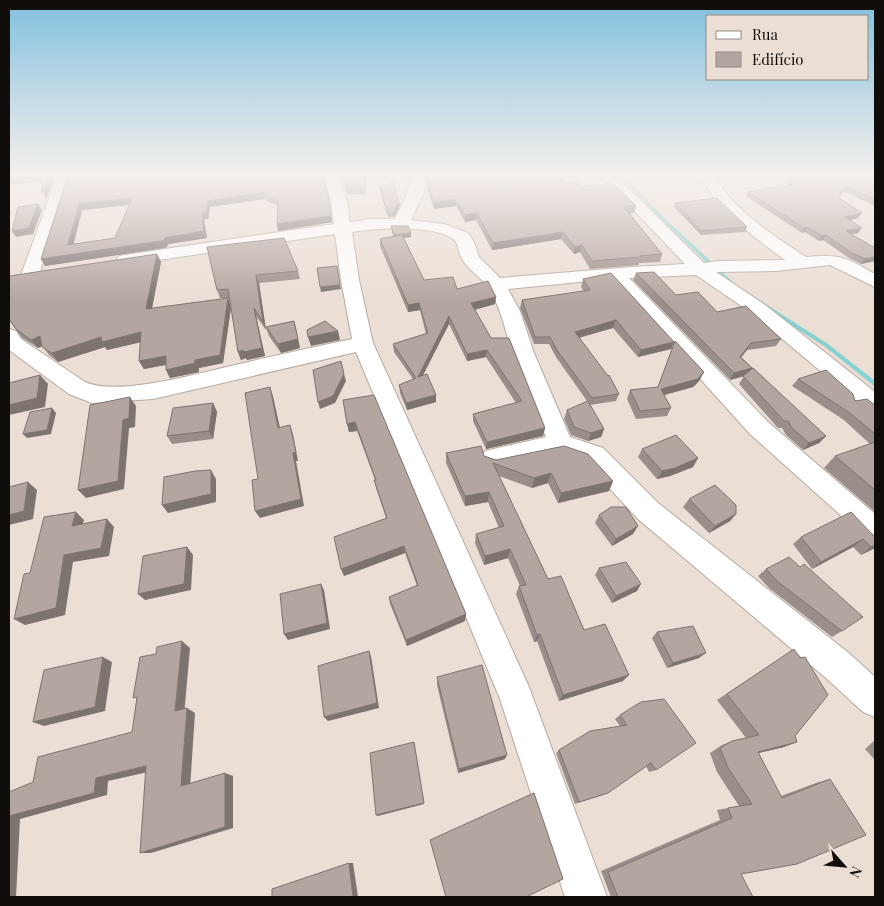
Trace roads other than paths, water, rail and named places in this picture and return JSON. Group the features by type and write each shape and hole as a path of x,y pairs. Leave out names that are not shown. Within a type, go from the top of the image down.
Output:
{"street":[{"path":"47,218 23,276 49,272"},
{"path":"341,218 350,280 364,343 517,699 586,897"},
{"path":"401,224 404,218"},
{"path":"654,218 708,268 875,404"},
{"path":"742,218 802,263"},
{"path":"106,263 370,224 401,224 437,228 461,236 465,241 470,258 496,284 510,311 523,353 561,444"},
{"path":"496,284 708,268 776,266 831,260 839,261 875,281"},
{"path":"615,274 759,428 846,503 875,532"},
{"path":"9,336 14,344 77,388 92,395 153,391 364,343"},
{"path":"494,458 561,444 594,455 648,511 838,666 875,700"}],"waterway":[{"path":"663,218 733,285"},
{"path":"762,304 826,345 875,384"}]}
